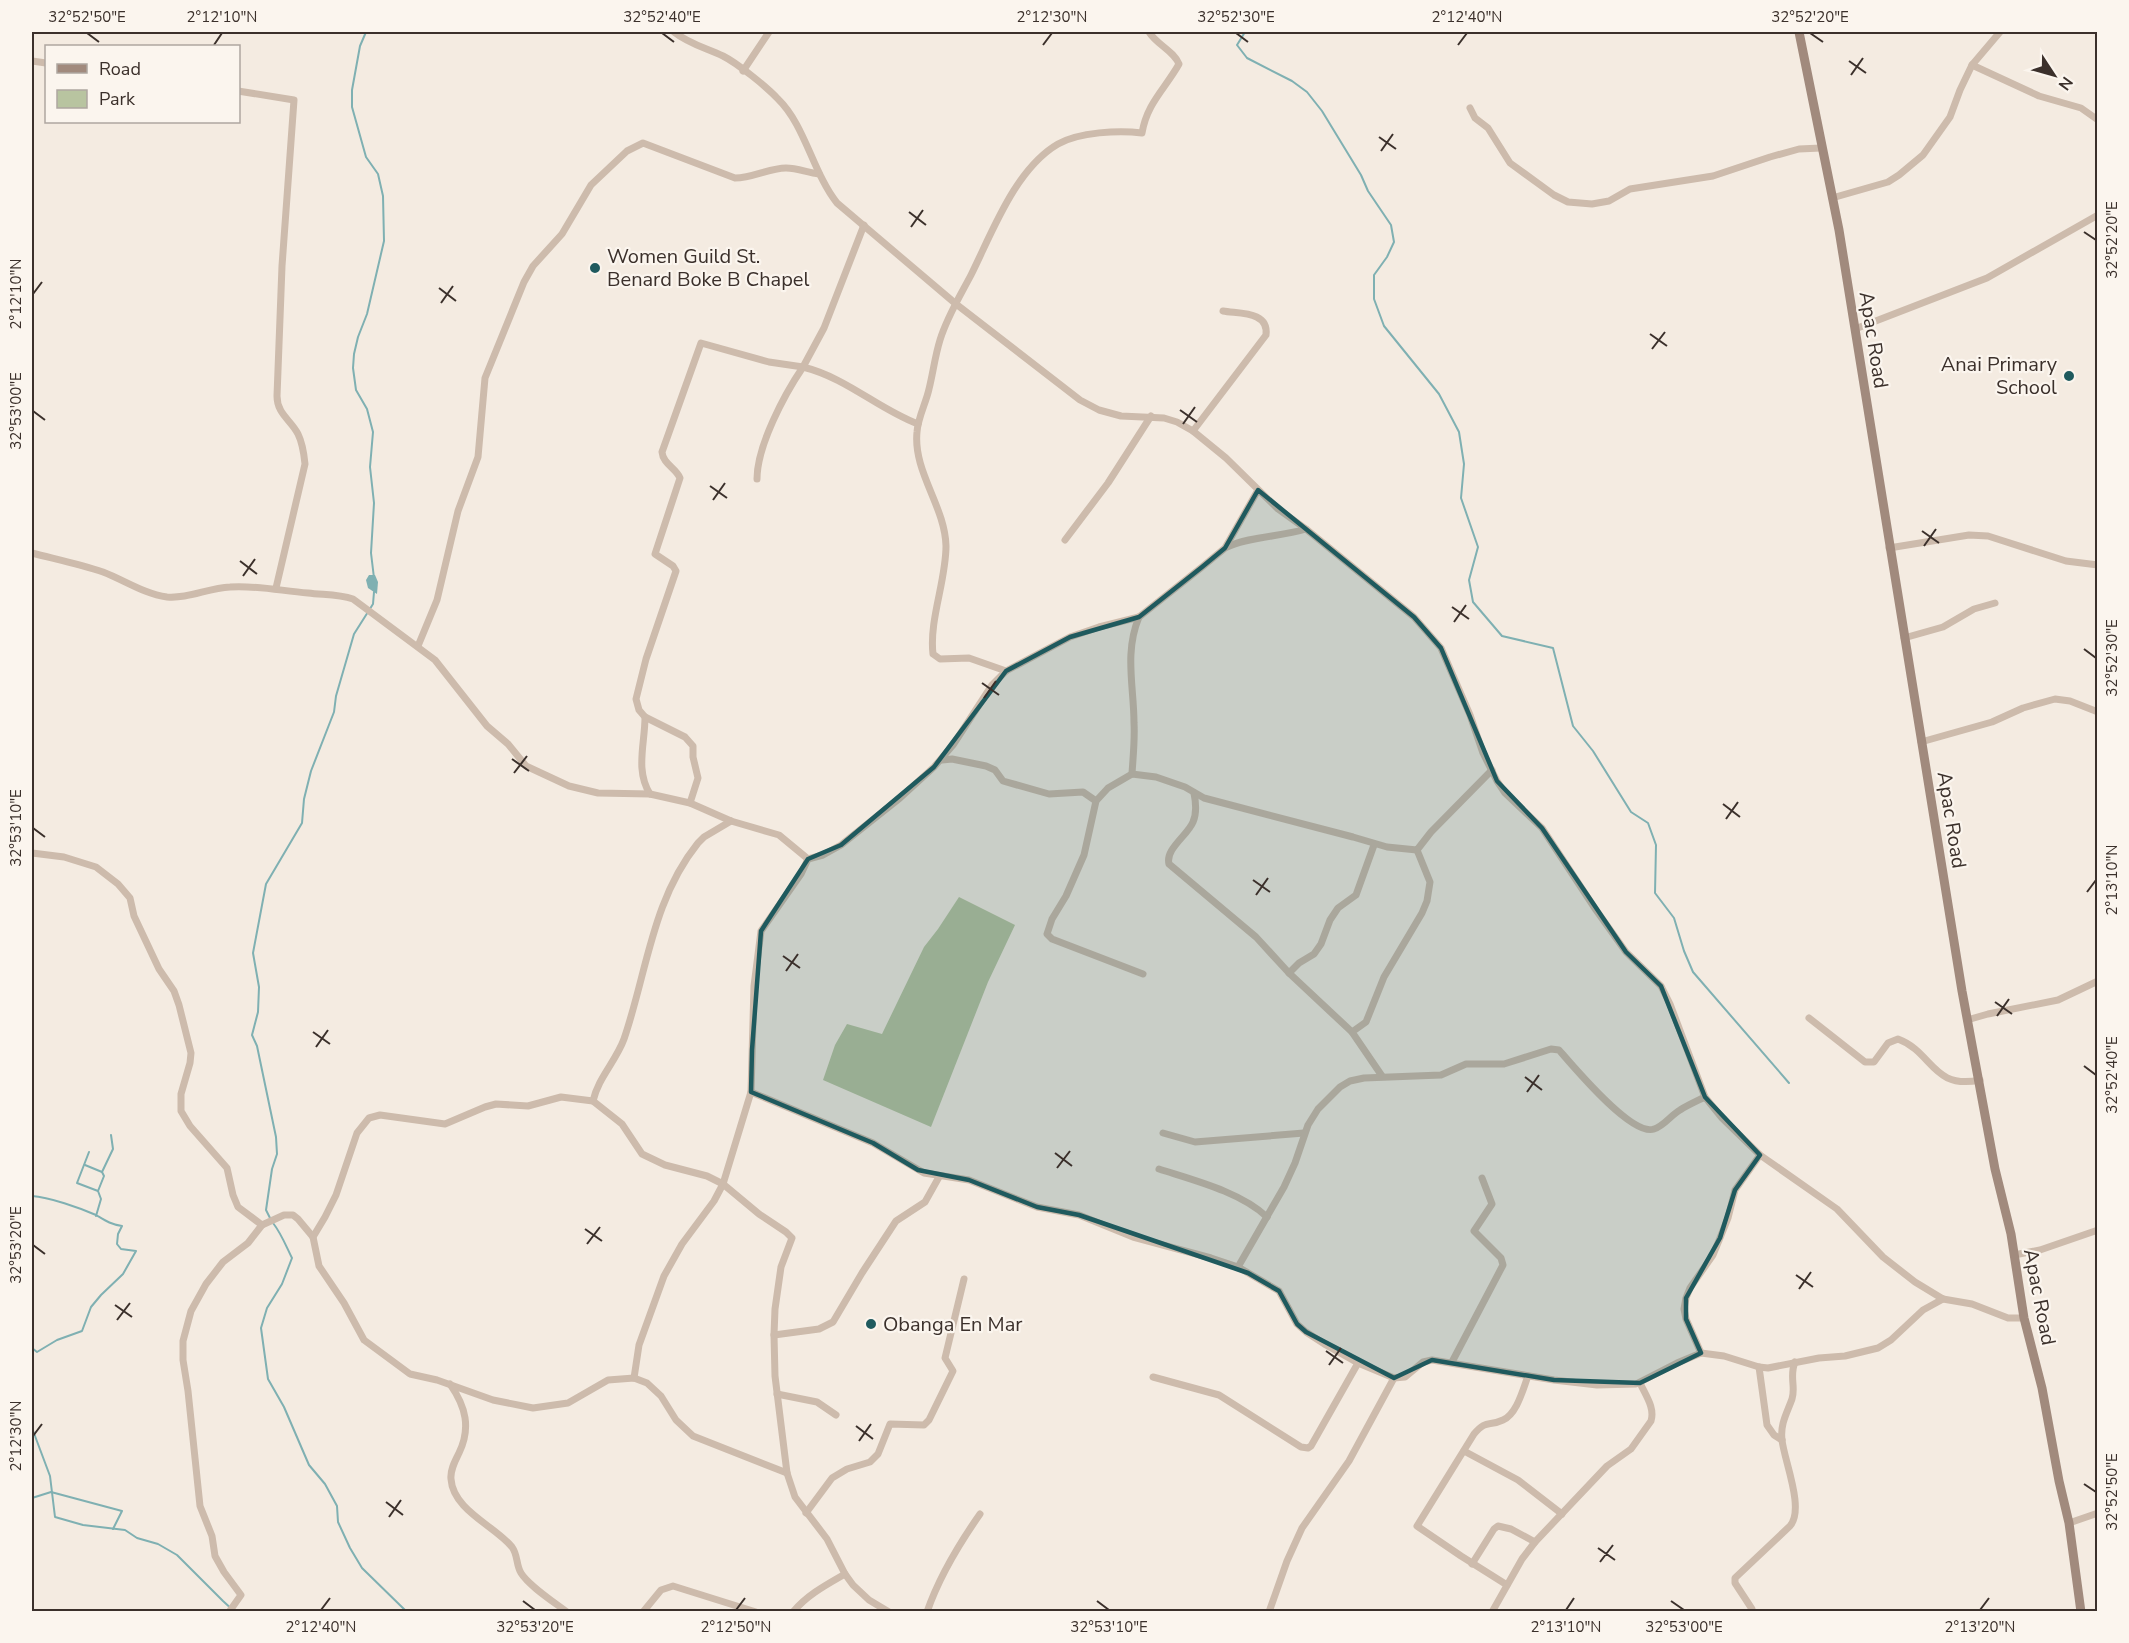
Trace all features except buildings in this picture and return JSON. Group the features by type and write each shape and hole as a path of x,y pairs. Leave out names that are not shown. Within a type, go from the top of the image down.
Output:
{"main road":[{"name":"Apac Road","path":"1799,32 1855,329 1967,1020 2014,1255 2024,1318 2042,1388 2069,1523 2081,1611"}],"street":[{"path":"674,32 686,41 723,56 779,99 794,121 826,190 837,203 956,304 1080,400 1099,410 1121,416 1151,416 1177,422 1193,431 1226,458 1278,509 1414,617 1441,648 1492,770 1505,793 1542,828 1626,952 1661,986 1705,1097 1738,1136 1760,1155 1838,1209 1883,1257 1915,1282 1943,1299 1972,1304 2008,1318 2024,1318"},
{"path":"743,71 769,32"},
{"path":"1005,671 969,658 940,658 932,651 935,620 944,576 945,539 939,511 918,457 918,424 929,389 939,341 1007,200 1019,182 1050,149 1059,143 1077,137 1113,132 1142,133 1145,117 1152,103 1179,64 1177,59 1159,45 1149,32"},
{"path":"1832,198 1888,182 1923,155 1950,117 1972,65 2000,32"},
{"path":"1972,65 2039,96 2080,108 2097,120"},
{"path":"240,90 294,99 282,276 277,403 284,417 298,434 305,464 276,588"},
{"path":"1470,108 1476,118 1488,128 1510,163 1554,195 1568,202 1592,204 1610,201 1630,189 1713,176 1770,156 1799,149 1821,148"},
{"path":"418,646 437,600 458,511 478,457 485,378 489,364 500,344 533,266 562,234 591,185 627,151 642,143 735,178 784,168 819,174"},
{"path":"1855,329 1987,278 2097,215"},
{"path":"757,480 759,462 776,416 824,328 864,225"},
{"path":"1193,431 1266,335 1266,328 1257,316 1223,311"},
{"path":"690,804 698,778 693,758 693,746 685,737 645,717 639,710 636,699 646,659 676,572 673,566 656,554 680,478 678,473 663,459 662,452 701,343 769,362 803,367 832,377 862,393 881,407 918,424"},
{"path":"1065,540 1120,466 1151,416"},
{"path":"1225,548 1258,490"},
{"path":"808,858 827,854 854,835 942,760 992,685 1005,671 1070,637 1138,617 1225,548 1246,540 1306,529"},
{"path":"1889,548 1969,535 1988,536 2066,561 2097,565"},
{"path":"32,553 104,573 156,596 184,597 206,590 230,587 276,588 305,593 341,595 353,599 418,646 443,668 474,711 508,744 526,766 551,780 580,789 616,794 650,794 690,804 731,821 779,835 808,858"},
{"path":"1904,638 1943,627 1974,609 1995,603"},
{"path":"1132,774 1134,723 1129,667 1138,617"},
{"path":"1921,742 1992,722 2023,708 2055,699 2070,701 2097,712"},
{"path":"645,717 641,767 642,777 650,794"},
{"path":"942,760 952,759 986,766 995,770 1003,781 1049,794 1083,792 1096,801"},
{"path":"1417,850 1431,832 1492,770"},
{"path":"1143,974 1052,939 1047,934 1052,919 1066,896 1084,855 1096,801 1108,788 1132,774 1156,777 1185,787 1194,793 1374,844 1417,850"},
{"path":"1194,793 1196,808 1193,822 1170,855 1169,864 1256,938 1289,973 1352,1032 1382,1076"},
{"path":"593,1101 595,1090 623,1042 667,891 698,843 731,821"},
{"path":"1289,973 1293,967 1309,958 1319,948 1330,920 1338,908 1356,895 1374,844"},
{"path":"1352,1032 1366,1022 1384,977 1427,902 1430,882 1417,850"},
{"path":"32,853 78,860 96,867 118,884 130,898 138,924 159,969 174,991 191,1053 181,1094 181,1110 194,1131 227,1168 235,1203 262,1225"},
{"path":"634,1378 639,1345 664,1276 682,1244 714,1201 723,1184 752,1092 754,986 761,931 801,874 808,858"},
{"path":"1967,1020 2058,1000 2097,981"},
{"path":"1809,1018 1865,1062 1874,1062 1888,1043 1898,1039 1904,1041 1943,1076 1954,1082 1980,1080"},
{"path":"1238,1267 1290,1174 1304,1133 1318,1109 1340,1087 1358,1079 1382,1076 1441,1075 1466,1064 1504,1064 1551,1049 1559,1050 1611,1106 1629,1120 1646,1129 1653,1130 1679,1110 1705,1097"},
{"path":"752,1092 873,1143 918,1170 939,1177 969,1180 1037,1207 1079,1215 1133,1237 1238,1267 1279,1291 1300,1327 1358,1363 1394,1378 1405,1377 1428,1360 1597,1385 1640,1383 1701,1353 1724,1356 1759,1367 1774,1367 1845,1356 1878,1347 1891,1340 1923,1310 1943,1299"},
{"path":"313,1237 336,1195 360,1127 369,1118 380,1115 445,1124 496,1104 528,1106 561,1097 593,1101 622,1124 642,1154 665,1165 707,1176 723,1184 759,1215 792,1238 782,1267 775,1309 774,1335 777,1394 787,1473 795,1497 833,1547 845,1575 862,1595 889,1611"},
{"path":"1163,1133 1195,1142 1304,1133"},
{"path":"1701,1353 1686,1319 1684,1308 1686,1298 1690,1288 1713,1255 1728,1218 1735,1190 1760,1155"},
{"path":"1159,1169 1208,1185 1251,1206 1267,1217"},
{"path":"774,1335 819,1329 832,1322 896,1221 925,1202 939,1177"},
{"path":"1452,1362 1503,1265 1501,1258 1474,1231 1492,1204 1482,1178"},
{"path":"229,1611 241,1595 215,1556 212,1536 201,1506 182,1352 183,1341 191,1311 206,1284 223,1262 248,1243 262,1225 277,1217 293,1215 313,1237 320,1266 364,1340 405,1372 504,1402 539,1408 567,1404 608,1380 634,1378 647,1383 661,1396 675,1420 693,1436 787,1473"},
{"path":"2014,1255 2040,1250 2097,1230"},
{"path":"807,1513 832,1478 848,1469 870,1462 878,1454 890,1424 918,1426 924,1425 929,1420 954,1371 945,1358 964,1279"},
{"path":"1751,1611 1752,1609 1735,1583 1735,1578 1790,1526 1795,1518 1793,1484 1782,1440 1783,1417 1792,1399 1791,1377 1795,1362"},
{"path":"1153,1377 1219,1395 1301,1447 1308,1448 1358,1363"},
{"path":"1759,1367 1767,1425 1774,1435 1782,1440"},
{"path":"1507,1585 1417,1526 1480,1426 1504,1420 1511,1413 1528,1376"},
{"path":"1269,1611 1302,1528 1349,1461 1394,1378"},
{"path":"1491,1611 1535,1542 1607,1466 1630,1449 1651,1422 1653,1416 1651,1405 1640,1383"},
{"path":"449,1384 463,1407 467,1424 464,1442 452,1471 451,1482 454,1489 476,1518 512,1548 523,1575 567,1611"},
{"path":"777,1394 818,1402 836,1415"},
{"path":"1464,1451 1518,1480 1562,1514"},
{"path":"2069,1523 2097,1513"},
{"path":"927,1611 934,1589 980,1514"},
{"path":"1472,1564 1498,1526 1511,1529 1535,1542"},
{"path":"793,1611 826,1584 845,1575"},
{"path":"643,1611 661,1590 673,1586 756,1611"}],"highlighted area":[{"path":"1258,490 1414,617 1441,648 1497,781 1542,828 1626,952 1661,986 1705,1097 1760,1155 1735,1190 1720,1238 1686,1298 1686,1319 1701,1353 1640,1383 1554,1380 1432,1360 1394,1378 1306,1332 1297,1324 1279,1291 1248,1273 1079,1215 1037,1207 969,1180 918,1170 873,1143 751,1092 761,931 808,859 841,845 934,767 1006,671 1070,637 1139,617 1202,567 1225,548"}],"green space":[{"path":"959,897 1015,925 988,982 931,1127 823,1080 835,1045 847,1024 882,1034 924,947"}],"water":[{"path":"369,575 375,575 378,582 377,594 368,588 366,580"}],"waterway":[{"path":"366,32 360,46 352,90 352,107 366,157 378,174 383,196 384,241 367,314 358,337 353,368 356,390 367,409 373,432 370,467 374,503 371,553 374,578"},
{"path":"1245,32 1237,45 1247,58 1292,81 1307,92 1322,111 1361,175 1368,191 1391,225 1394,242 1374,275 1374,299 1384,326 1439,394 1459,432 1464,464 1461,498 1478,547 1469,580 1473,602 1502,636 1553,648 1573,726 1593,751 1631,812 1648,823 1656,845 1655,893 1674,918 1693,972 1789,1083"},
{"path":"270,1218 266,1210 272,1169 277,1154 276,1137 257,1046 252,1035 258,1012 259,987 253,953 266,884 302,823 304,799 311,771 334,712 336,696 354,634 373,604 374,592"},
{"path":"96,1216 101,1199 98,1191 104,1176 102,1172 113,1149 111,1135"},
{"path":"89,1152 77,1183 98,1191"},
{"path":"85,1165 102,1172"},
{"path":"32,1196 73,1206 122,1226 117,1244 121,1249 136,1251 123,1274 91,1307 82,1331 57,1340 37,1352 32,1348"},
{"path":"273,1223 292,1258 282,1284 267,1308 261,1328 268,1379 284,1407 309,1465 325,1484 337,1506 338,1522 350,1548 362,1568 407,1612"},
{"path":"32,1428 50,1476 55,1517 83,1525 125,1530 137,1538 158,1544 177,1555 235,1612"},
{"path":"32,1498 51,1492 122,1511 113,1529"}],"place":[{"name":"Women Guild St. Benard Boke B Chapel","path":"595,268"},
{"name":"Anai Primary School","path":"2069,376"},
{"name":"Obanga En Mar","path":"871,1324"}]}
